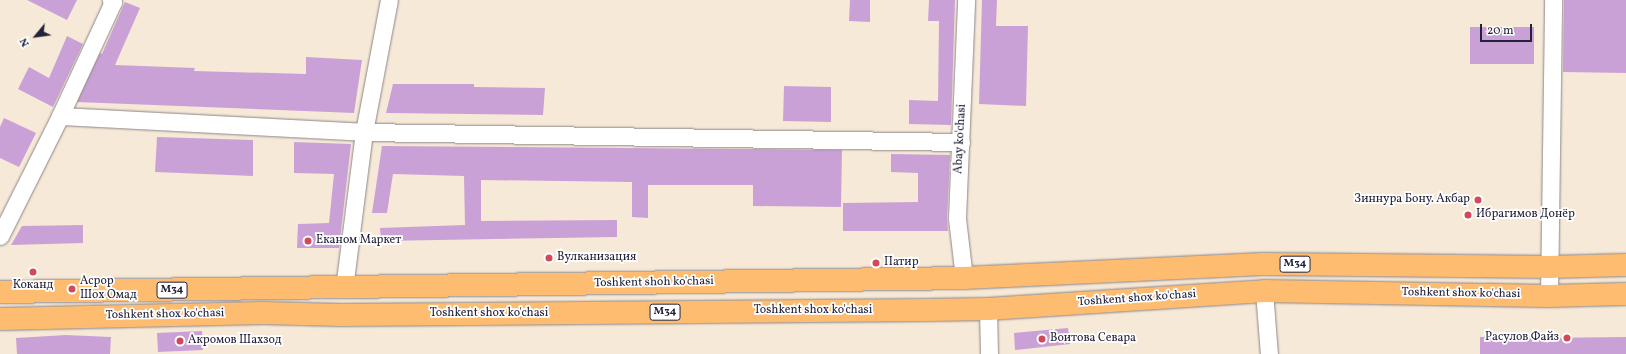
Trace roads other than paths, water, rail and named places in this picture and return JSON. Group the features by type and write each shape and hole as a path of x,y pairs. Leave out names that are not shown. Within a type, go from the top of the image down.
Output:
{"main road":[{"name":"M34","path":"964,278 1263,264 1549,267 1626,265"},
{"path":"988,308 990,276"},
{"name":"Toshkent shoh ko'chasi","path":"344,288 964,278"},
{"path":"964,278 964,309"},
{"name":"Toshkent shox ko'chasi","path":"0,292 344,288"},
{"path":"263,313 264,289"},
{"name":"Toshkent shox ko'chasi","path":"0,318 263,313 372,314 964,309 1264,291 1549,296 1626,294"}],"street":[{"path":"0,236 60,116 113,2 111,0"},
{"path":"344,288 364,132 389,0"},
{"name":"Abay ko'chasi","path":"964,278 957,218 966,0"},
{"path":"1549,296 1552,0"},
{"path":"60,116 364,132 961,142"},
{"path":"1264,291 1269,354"},
{"path":"988,308 989,354"}],"place":[{"name":"Зиннура Бону. Акбар","path":"1478,200"},
{"name":"Ибрагимов Донёр","path":"1468,215"},
{"name":"Еканом Маркет","path":"308,241"},
{"name":"Вулканизация","path":"549,258"},
{"name":"Патир","path":"876,263"},
{"name":"Коканд","path":"33,272"},
{"name":"Асрор Шох Омад","path":"72,289"},
{"name":"Расулов Файз","path":"1567,338"},
{"name":"Воитова Севара","path":"1042,339"},
{"name":"Акромов Шахзод","path":"180,341"}]}
